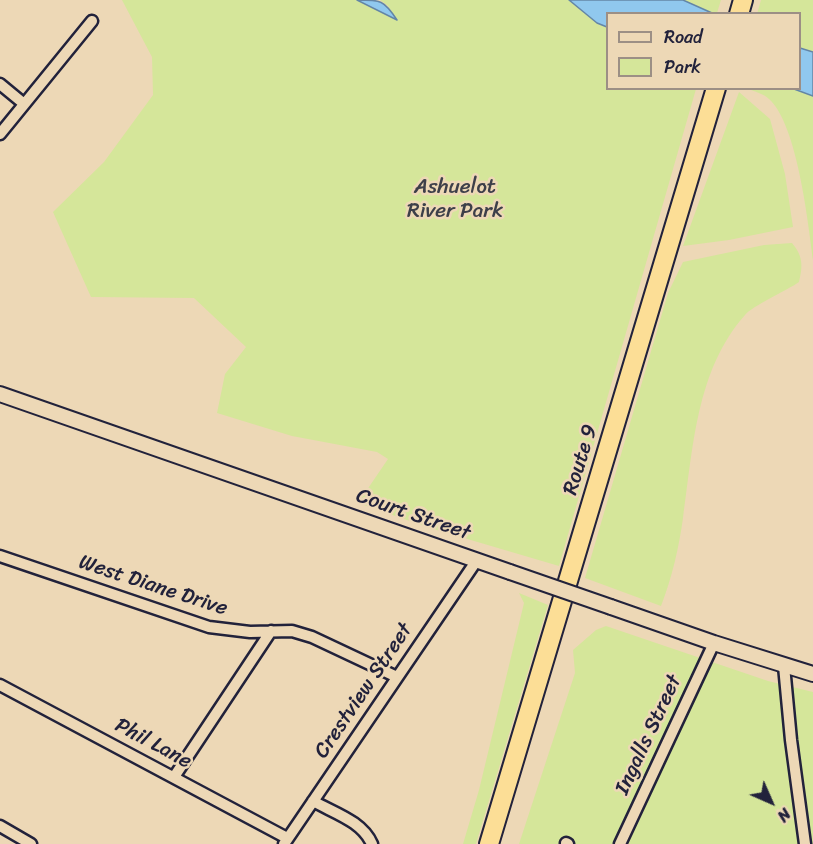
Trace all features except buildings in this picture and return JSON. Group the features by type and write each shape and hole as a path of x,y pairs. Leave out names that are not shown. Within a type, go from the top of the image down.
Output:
{"highway":[{"name":"Route 9","path":"489,844 715,90"}],"main road":[{"name":"Court Street","path":"0,394 714,643 813,674"}],"street":[{"path":"0,134 92,21"},
{"path":"0,84 23,104"},
{"name":"West Diane Drive","path":"0,556 209,627 230,631 292,631 312,637 397,677"},
{"name":"Crestview Street","path":"286,841 477,560"},
{"path":"174,777 271,632"},
{"name":"Ingalls Street","path":"620,844 714,643"},
{"path":"784,666 805,844"},
{"name":"Phil Lane","path":"0,685 174,777 286,841"},
{"path":"313,801 359,826 372,844"},
{"path":"0,826 31,844"}],"green space":[{"name":"Ashuelot River Park","path":"122,0 357,0 396,19 388,6 380,0 721,0 717,12 606,12 606,90 696,90 559,566 430,528 358,503 388,459 377,452 292,436 217,413 225,374 246,347 194,298 91,297 53,212 104,162 153,95 152,57"},
{"path":"761,0 813,0 813,52 801,48 801,12 758,12"},
{"path":"751,90 797,90 813,96 813,260 800,174 794,151 779,111 762,94"},
{"path":"739,92 770,119 785,174 793,227 729,240 683,246"},
{"path":"792,243 801,261 799,282 745,315 716,360 706,385 694,438 677,551 669,585 661,606 585,578 668,293 683,262 764,245"},
{"path":"519,593 548,605 476,844 463,844 479,790 524,603"},
{"path":"606,626 768,681 813,692 813,844 519,844 575,673 573,650 596,630"}],"water":[{"path":"357,0 381,2 389,8 397,20"},
{"path":"569,0 683,0 710,12 606,12 606,27 597,23"},
{"path":"801,48 813,52 813,96 797,90 801,90"}]}
